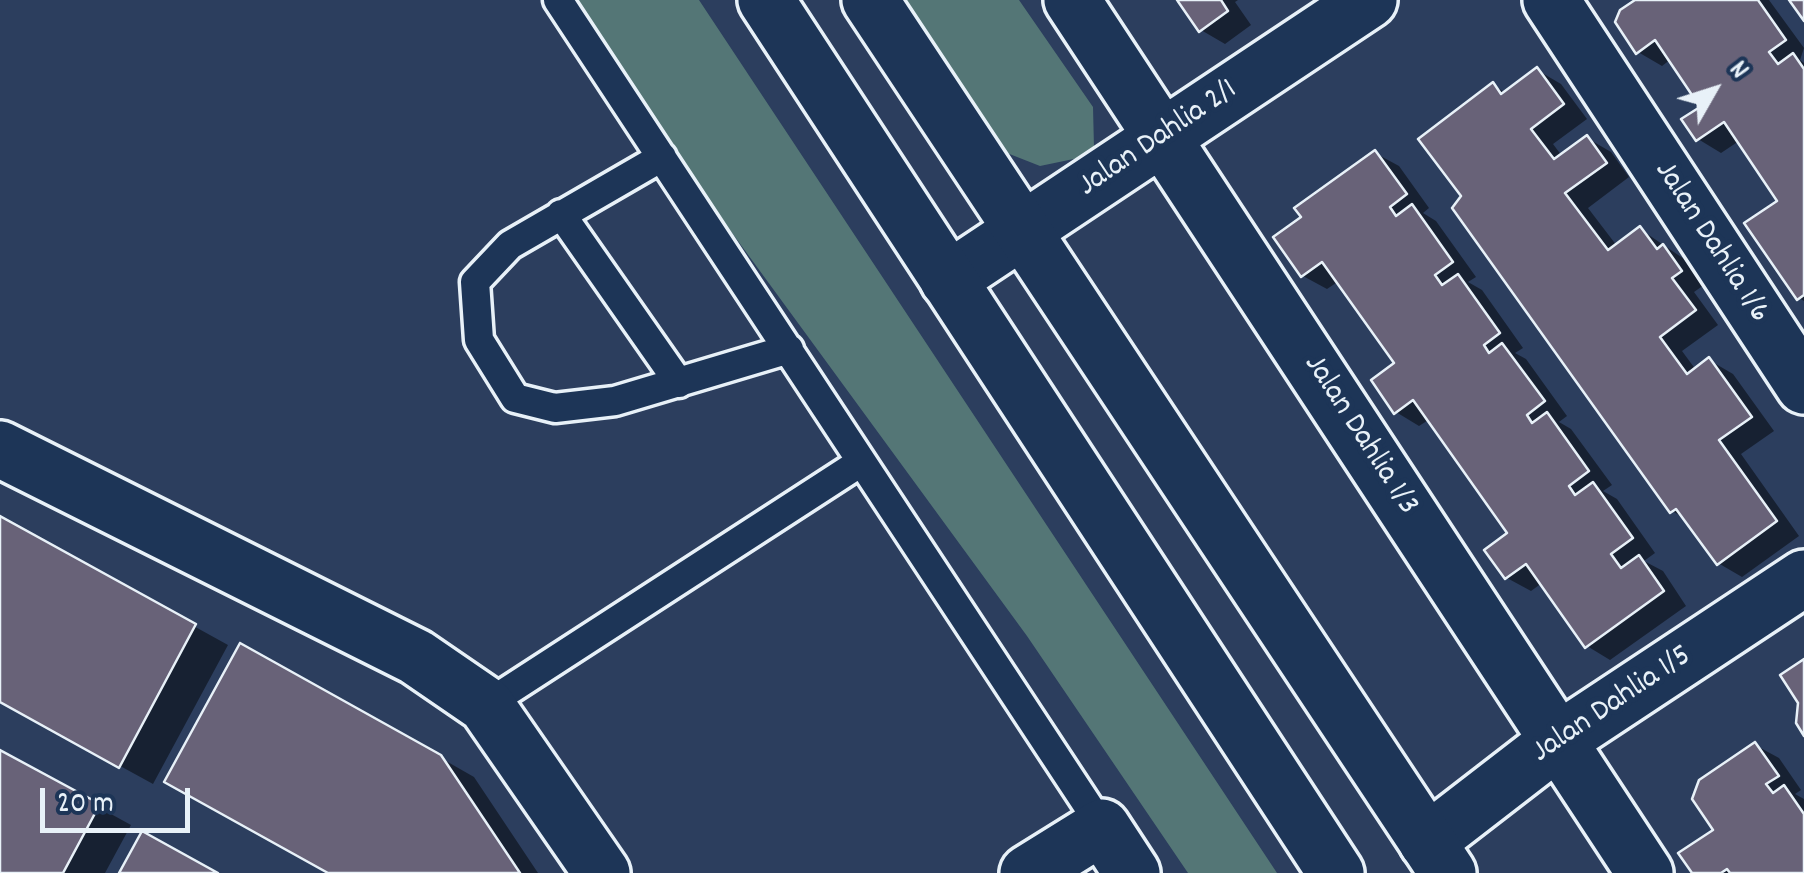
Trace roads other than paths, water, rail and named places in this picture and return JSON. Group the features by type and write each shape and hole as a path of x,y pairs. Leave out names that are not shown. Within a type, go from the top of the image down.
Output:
{"street":[{"path":"766,0 1336,873"},
{"path":"870,0 1438,858"},
{"name":"Jalan Dahlia 1/3","path":"1072,0 1645,873"},
{"name":"Jalan Dahlia 2/1","path":"948,280 1369,0"},
{"name":"Jalan Dahlia 1/6","path":"1551,0 1804,386"},
{"path":"0,449 416,658 486,705 602,873"},
{"name":"Jalan Dahlia 1/5","path":"1438,858 1559,740 1804,578"},
{"path":"1028,873 1102,827 1132,873"}],"lane":[{"path":"558,0 1102,827"},
{"path":"662,157 510,245 475,282 479,340 515,398 555,408 615,401 789,348"},
{"path":"561,214 680,383"},
{"path":"486,705 861,462"}]}
